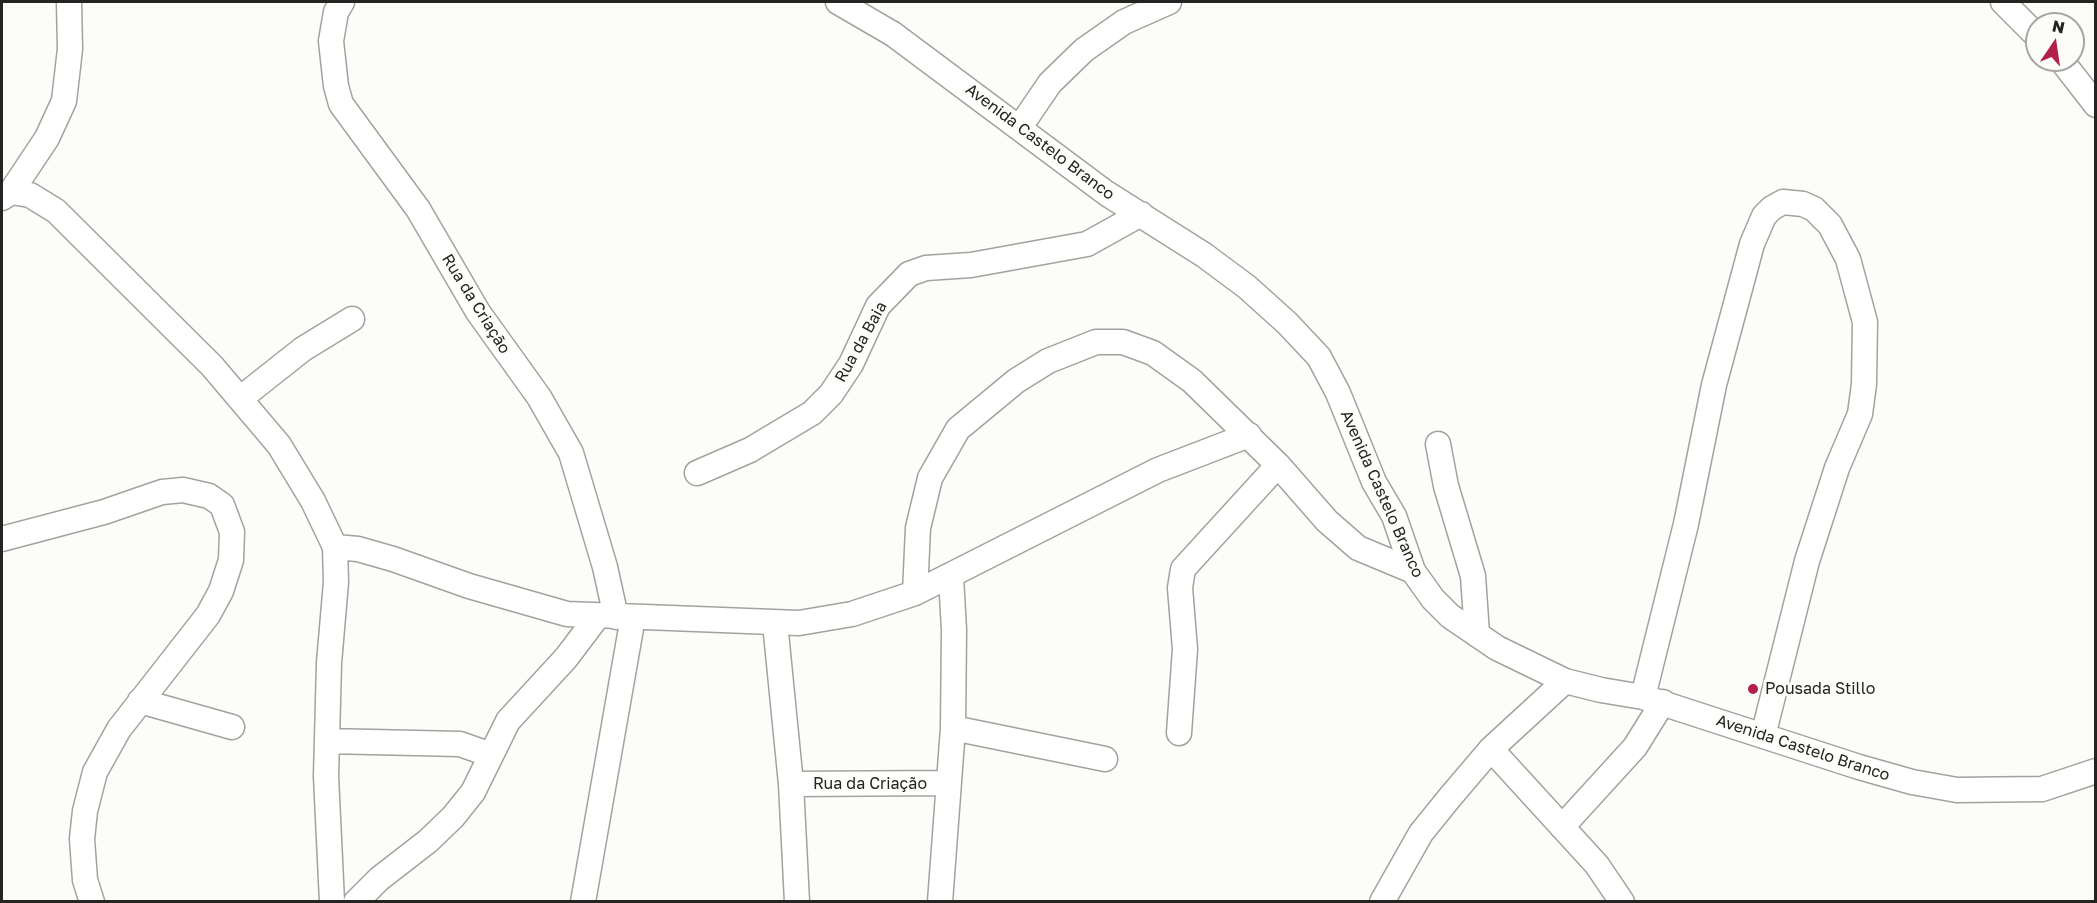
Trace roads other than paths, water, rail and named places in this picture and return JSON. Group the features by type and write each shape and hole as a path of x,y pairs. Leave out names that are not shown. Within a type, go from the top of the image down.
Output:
{"street":[{"path":"69,2 70,49 64,102 47,138 6,195 42,200 65,219 241,398 279,444 313,501 335,547 336,582 329,663 327,741 327,831 332,902"},
{"name":"Rua da Criação","path":"342,2 336,12 331,41 336,86 341,104 418,209 477,312 539,397 571,453 605,567 615,617"},
{"name":"Avenida Castelo Branco","path":"838,2 893,34 1106,193 1141,214 1248,287 1319,357 1338,393 1374,482 1394,516 1413,571 1444,610 1497,648 1565,681 1653,699 1859,768 1957,790 2042,789 2096,771"},
{"path":"1020,127 1050,83 1128,8 1169,2"},
{"path":"2003,2 2025,24"},
{"path":"2070,72 2096,105"},
{"path":"1562,827 1635,747 1653,699 1714,385 1752,244 1764,216 1783,202 1803,204 1814,209 1830,225 1848,259 1865,322 1864,384 1860,414 1838,468 1807,561 1763,736"},
{"name":"Rua da Baia","path":"697,472 750,450 812,413 831,394 851,364 879,306 909,274 926,268 971,265 1087,244 1141,214"},
{"path":"241,398 303,349 352,319"},
{"path":"915,592 918,528 930,478 958,429 984,406 1048,361 1096,342 1123,342 1153,353 1192,381 1278,465 1327,521 1358,548 1413,571"},
{"path":"335,547 358,549 393,559 527,604 567,614 775,623 826,620 915,592 951,577 1158,470 1249,435"},
{"path":"1438,444 1446,486 1473,576 1477,634"},
{"path":"1179,733 1185,649 1180,588 1183,569 1278,465"},
{"path":"2,539 104,512 162,492 194,491 209,496 222,506 232,532 233,547 221,591 208,615 119,729 94,772 85,811 82,863 92,902"},
{"path":"940,902 953,729 954,630 951,577"},
{"path":"356,902 379,879 428,841 453,817 473,792 517,709 566,658 615,617"},
{"path":"583,902 615,617"},
{"path":"775,623 791,784 797,902"},
{"path":"1382,902 1421,833 1491,749 1565,681"},
{"path":"140,701 232,727"},
{"path":"953,729 1104,759"},
{"path":"327,741 460,744 491,755"},
{"path":"1491,749 1597,865 1622,902"},
{"name":"Rua da Criação","path":"791,784 948,783"}],"place":[{"name":"Pousada Stillo","path":"1753,689"}]}
